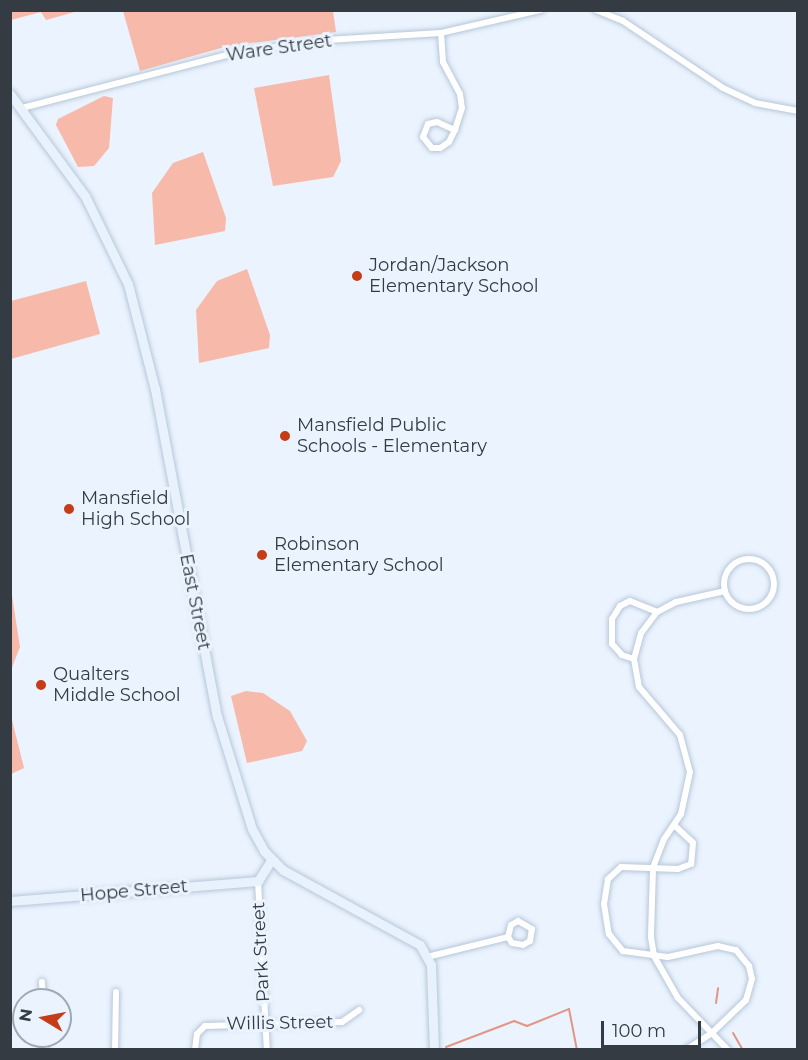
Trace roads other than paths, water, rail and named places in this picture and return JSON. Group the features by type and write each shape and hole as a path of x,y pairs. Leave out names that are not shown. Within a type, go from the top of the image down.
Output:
{"main road":[{"name":"East Street","path":"10,94 86,196 128,284 155,389 217,716 243,807 257,841 271,860 318,890 405,934 428,957"},
{"name":"Park Street","path":"258,880 271,860"},
{"name":"Hope Street","path":"10,901 258,880"},
{"path":"428,957 434,992 434,1050"}],"street":[{"name":"Ware Street","path":"22,108 239,52 327,40 441,33 541,10"},
{"path":"596,10 623,21 723,88 755,103 798,111"},
{"path":"441,33 443,62 460,94 462,108 455,130 440,148 432,148 423,137 428,124 437,122 455,130"},
{"path":"742,560 761,562 773,578 770,598 754,609 734,604 726,591 728,572 742,560"},
{"path":"726,591 676,602 657,612 641,633 634,659 639,687 686,747 689,784 674,825 653,867 651,937 654,956 667,983 728,1050"},
{"path":"634,659 622,655 612,644 612,619 620,606 630,601 657,612"},
{"path":"674,825 693,843 693,859 683,868 630,865 616,870 608,879 604,904 609,934 617,946 631,953 668,957 718,946 742,956 751,972 750,993 712,1033 686,1050"},
{"name":"Park Street","path":"258,880 267,1050"},
{"path":"518,921 531,929 532,937 523,945 512,943 508,937 508,928 518,921"},
{"path":"428,957 508,937"},
{"path":"42,982 42,988"},
{"path":"116,992 116,1050"},
{"name":"Willis Street","path":"195,1050 200,1030 213,1024 266,1026 342,1022 358,1010"}],"waterway":[{"path":"716,1003 718,988"},
{"path":"446,1047 514,1021 527,1026 569,1009 577,1050"},
{"path":"733,1033 743,1050"}],"place":[{"name":"Jordan/Jackson Elementary School","path":"357,276"},
{"name":"Mansfield Public Schools - Elementary","path":"285,436"},
{"name":"Mansfield High School","path":"69,509"},
{"name":"Robinson Elementary School","path":"262,555"},
{"name":"Qualters Middle School","path":"41,685"}]}
